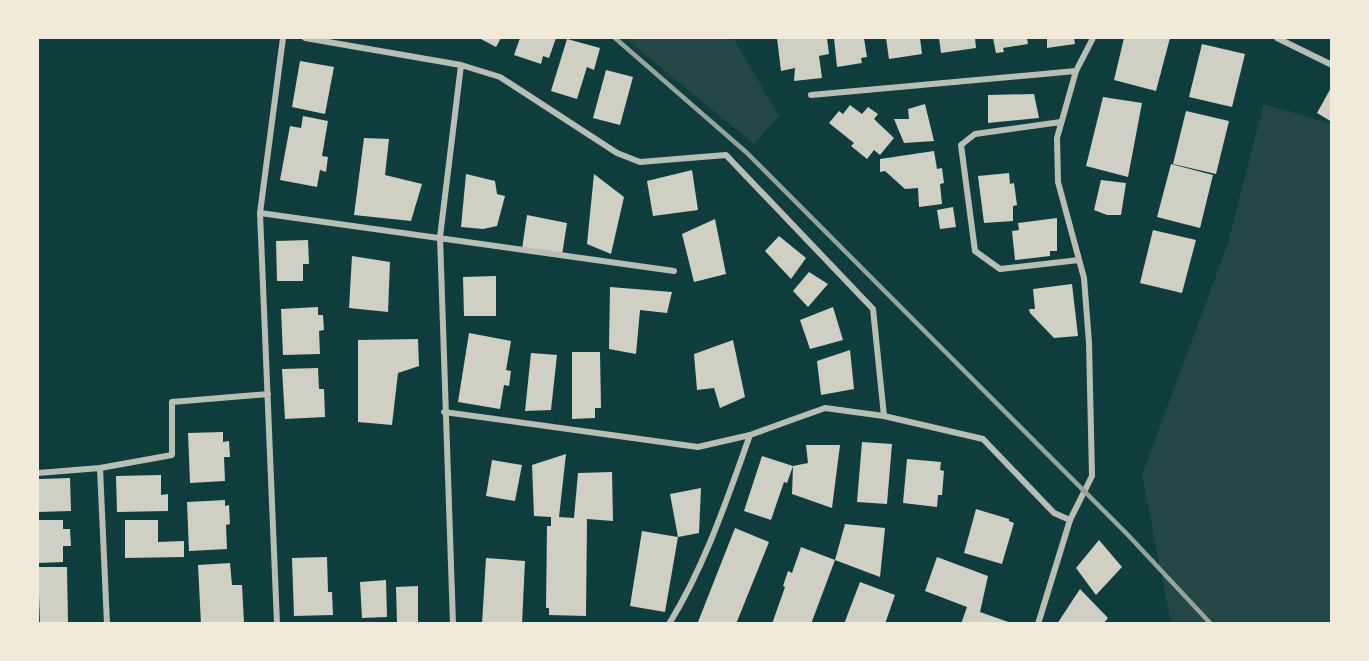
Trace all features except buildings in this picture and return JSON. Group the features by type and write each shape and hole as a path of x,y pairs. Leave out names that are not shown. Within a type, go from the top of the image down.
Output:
{"street":[{"path":"277,624 260,213 283,38"},
{"path":"305,38 461,65 500,77 617,153 640,162 726,155 873,309 884,417"},
{"path":"1038,624 1070,520 1092,476 1089,343 1084,278 1058,182 1057,138 1076,71 1093,38"},
{"path":"1277,38 1332,65"},
{"path":"453,624 444,412 440,237 461,65"},
{"path":"811,95 1076,71"},
{"path":"1061,122 975,134 960,145 975,251 1000,269 1079,260"},
{"path":"260,213 674,271"},
{"path":"38,473 100,468 172,455 172,402 268,394"},
{"path":"444,412 698,447 750,435 825,408 884,417 983,439 1054,513 1070,520"},
{"path":"669,624 683,601 716,526 750,435"},
{"path":"100,468 107,624"}],"shaded area":[{"path":"625,38 733,38 779,116 754,144"},
{"path":"1264,104 1331,124 1331,623 1171,623 1142,475 1227,246"}],"railway":[{"path":"615,38 746,152 1128,535 1211,624"}]}
